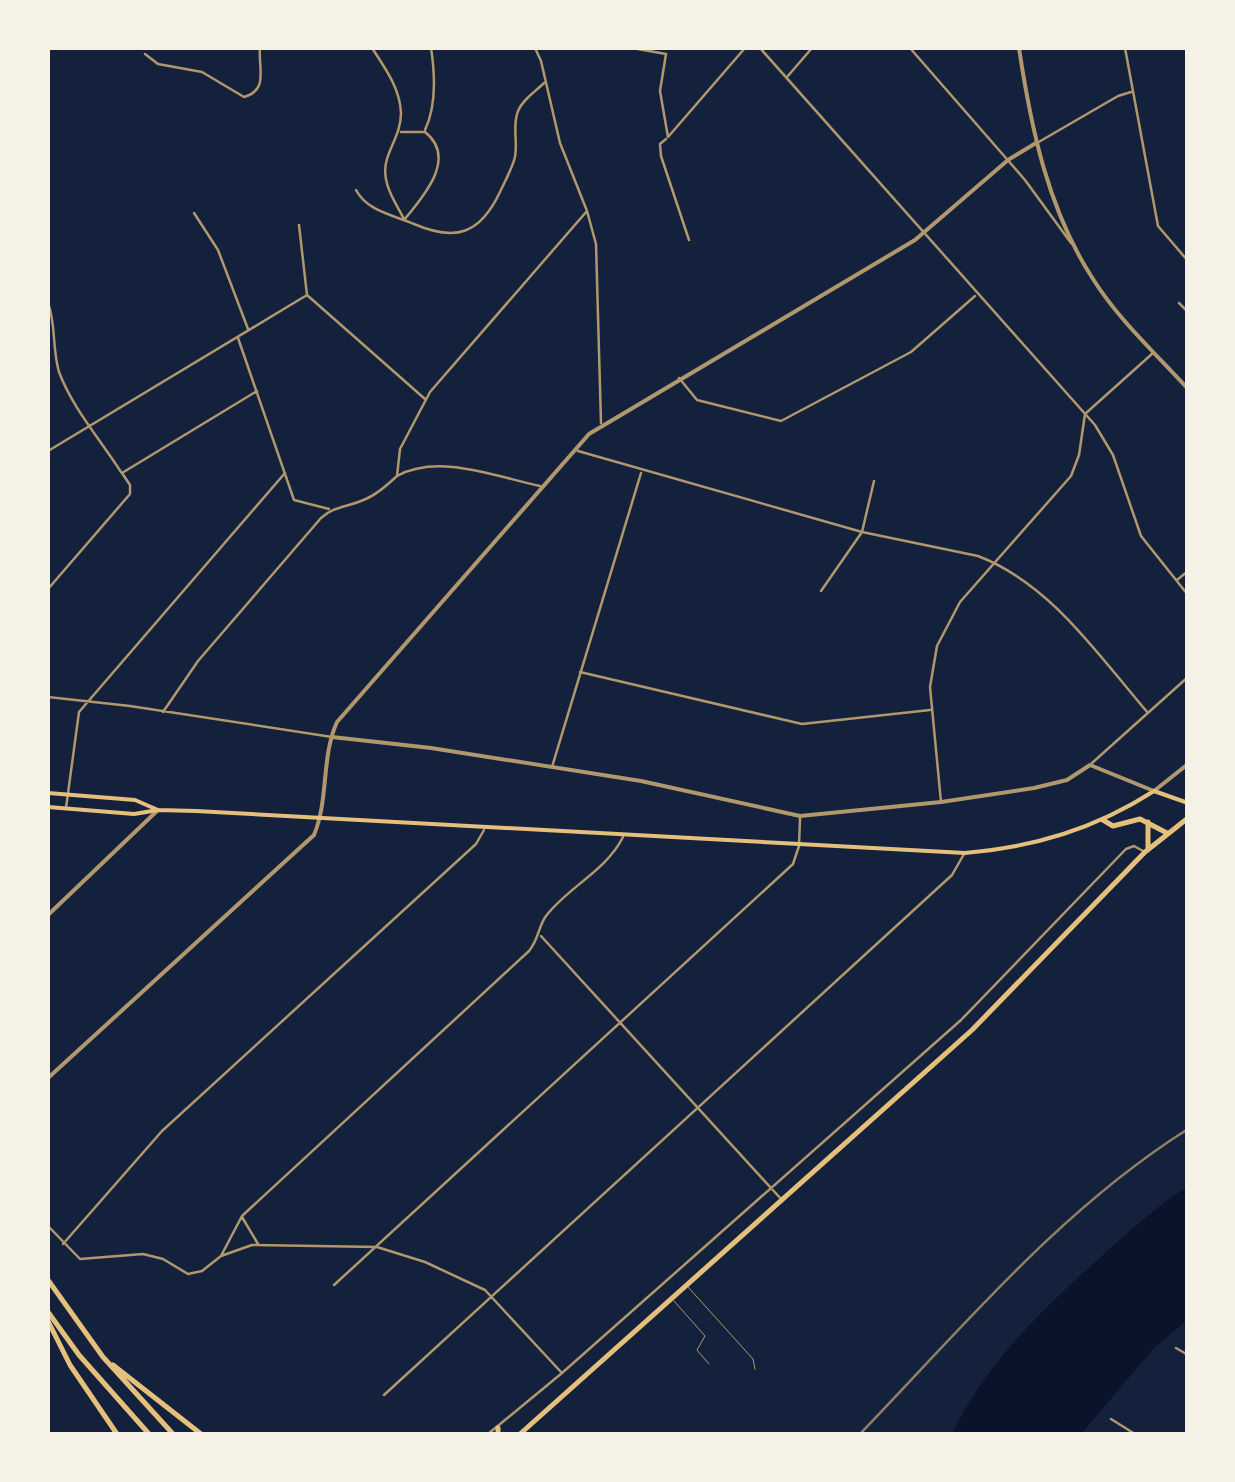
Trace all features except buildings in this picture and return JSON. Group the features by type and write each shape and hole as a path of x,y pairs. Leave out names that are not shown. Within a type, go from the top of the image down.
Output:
{"main road":[{"path":"48,808 134,814 158,810 965,853 1035,843 1103,820 1154,791 1188,802"},
{"path":"48,793 135,800 158,810"},
{"path":"1103,820 1113,826 1136,818 1167,833"},
{"path":"520,1434 994,1009 1146,850 1188,818"},
{"path":"1146,850 1148,822"},
{"path":"48,1280 103,1357 173,1434"},
{"path":"48,1312 146,1432"},
{"path":"48,1321 70,1365 117,1434"},
{"path":"103,1357 201,1434"}],"street":[{"path":"145,54 158,64 202,72 244,97 255,93 261,84 260,48"},
{"path":"372,48 397,90 401,112 385,173 404,220"},
{"path":"425,132 430,121 434,81 432,48"},
{"path":"535,48 560,143 596,244 602,424"},
{"path":"632,48 666,54"},
{"path":"668,138 660,91 669,48"},
{"path":"690,240 660,144 745,48"},
{"path":"760,48 1085,414 1113,455 1142,536 1188,595"},
{"path":"786,77 812,48"},
{"path":"910,48 1008,160 1073,245 1104,296 1188,390"},
{"path":"1018,48 1036,143 1073,245"},
{"path":"1125,48 1158,226 1188,262"},
{"path":"356,190 368,205 446,234 472,228 487,216 515,155 517,114 525,100 546,82"},
{"path":"48,1078 314,835 321,818 337,722 542,486 602,424 924,234 1008,160 1131,92"},
{"path":"398,132 425,132 436,149 437,172 429,190 404,220"},
{"path":"397,476 400,449 426,400 587,211"},
{"path":"194,213 218,250 248,331"},
{"path":"299,226 307,296 426,400"},
{"path":"679,378 696,400 780,421 911,352 976,295"},
{"path":"48,452 307,296"},
{"path":"48,302 59,371 78,408 130,485 130,494 48,589"},
{"path":"1179,304 1188,312"},
{"path":"238,337 294,500 330,510 363,501 397,476 416,468 435,466 542,486"},
{"path":"941,802 932,671 942,632 960,602 1071,476 1079,455 1085,414 1154,352"},
{"path":"122,473 257,391"},
{"path":"575,450 641,472 862,532 996,563 1041,592 1148,712"},
{"path":"552,767 641,472"},
{"path":"66,810 78,712 285,473"},
{"path":"821,590 862,532 874,481"},
{"path":"163,712 198,661 330,510"},
{"path":"1176,582 1188,571"},
{"path":"580,672 802,724 932,710"},
{"path":"48,697 641,780 800,816 941,802 1055,784 1080,773 1188,677"},
{"path":"1090,764 1154,791 1188,764"},
{"path":"48,915 158,810"},
{"path":"334,1284 793,864 799,846 800,816"},
{"path":"63,1244 162,1131 476,844 484,828"},
{"path":"222,1256 242,1216 529,951 541,936 546,915 614,854 624,836"},
{"path":"488,1434 498,1431 972,1008 1126,848 1146,850"},
{"path":"384,1395 952,875 965,853"},
{"path":"541,936 784,1201"},
{"path":"242,1216 259,1245"},
{"path":"48,1226 80,1260 153,1256 188,1274 202,1272 222,1256 259,1245 376,1247 425,1262 492,1295 562,1373"},
{"path":"1176,1348 1188,1355"},
{"path":"1111,1419 1135,1434"}],"lane":[{"path":"687,1286 753,1359 755,1369"},
{"path":"672,1299 705,1336 698,1350 709,1364"}],"water":[{"path":"1187,1187 1187,1320 1155,1347 1081,1434 952,1434 999,1359 1039,1315 1134,1227"}],"railway":[{"path":"860,1434 1056,1232 1098,1195 1188,1129"}]}
